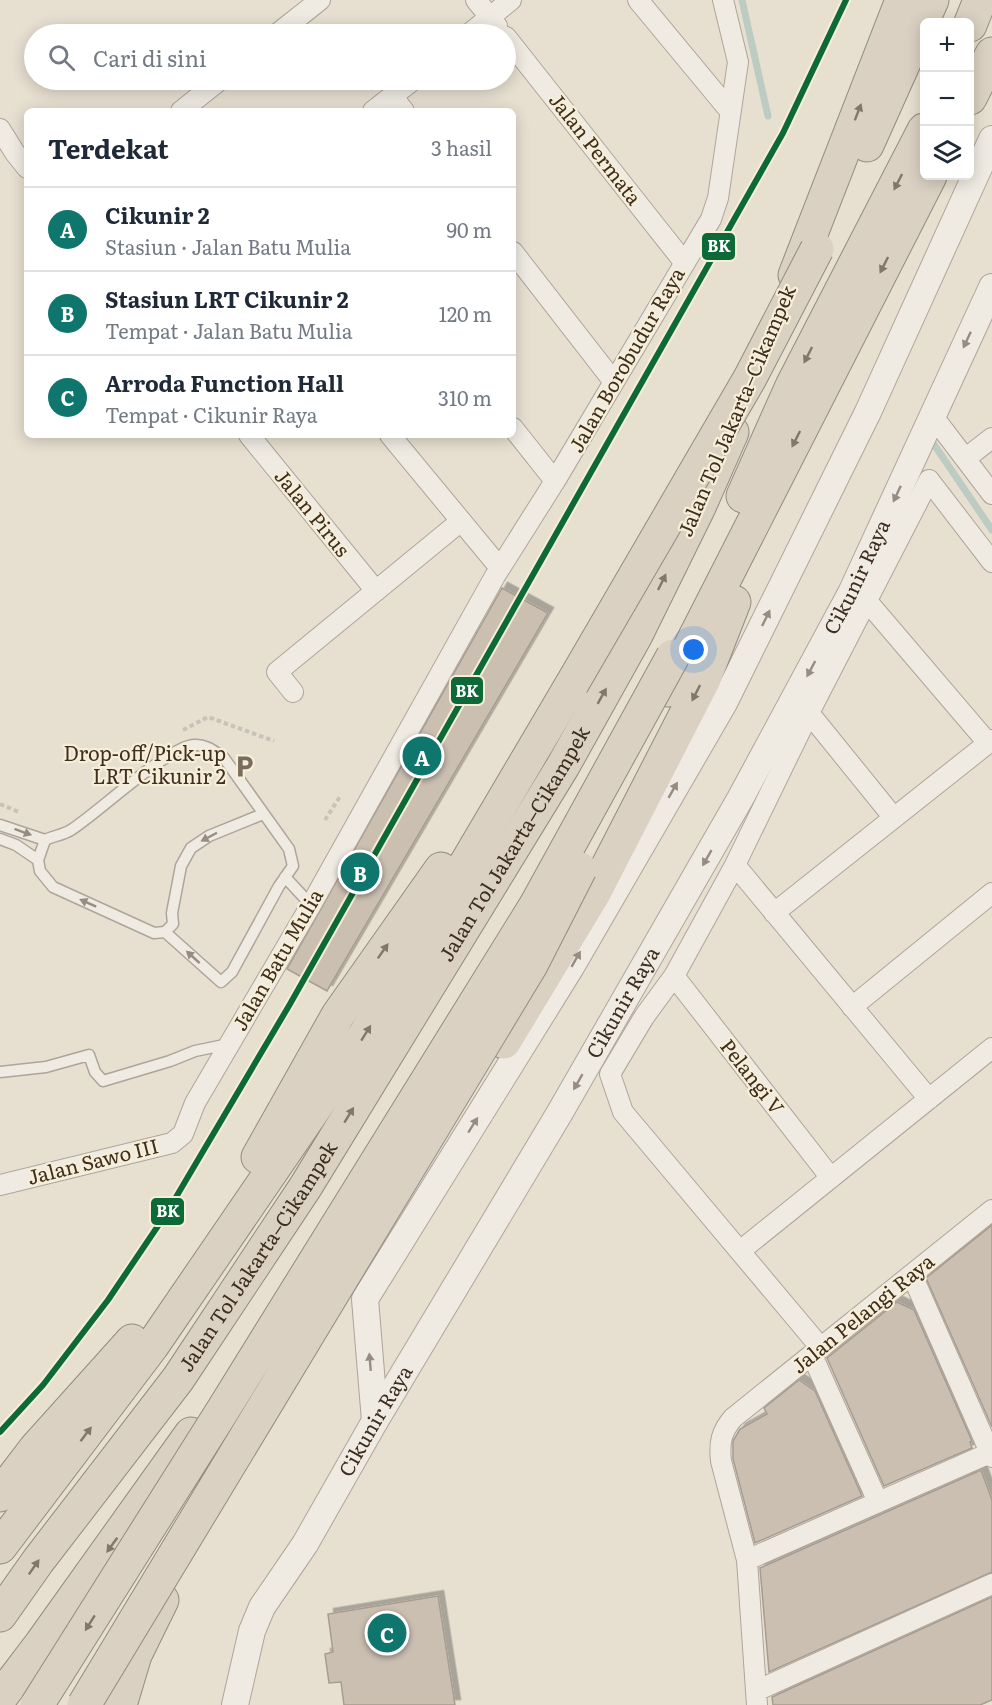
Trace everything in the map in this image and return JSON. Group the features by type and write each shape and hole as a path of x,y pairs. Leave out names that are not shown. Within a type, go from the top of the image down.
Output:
{"highway":[{"name":"Jalan Tol Jakarta–Cikampek","path":"0,1615 38,1561 178,1379 306,1186 563,766 636,635 699,507 753,386 902,0"},
{"path":"0,1550 152,1346 366,1033 750,378 817,249 878,122 932,0"},
{"path":"972,18 980,0"},
{"path":"974,88 992,54"},
{"path":"84,1705 531,965 575,881 792,386 920,138"},
{"path":"0,1698 483,1026 613,797 928,180"},
{"path":"120,1705 135,1655 183,1556 275,1408 355,1288 594,894 703,681 742,581 755,519"},
{"path":"37,1705 209,1433 536,905 673,656"},
{"path":"0,1495 35,1449 132,1342 261,1154 338,1015 572,684"},
{"path":"0,1550 178,1379"}],"street":[{"name":"Jalan Permata","path":"476,0 496,24"},
{"path":"481,24 511,0"},
{"path":"638,0 730,111"},
{"name":"Jalan Borobudur Raya","path":"500,568 555,482 711,219 718,198 738,62 723,0"},
{"path":"289,24 317,1"},
{"name":"Jalan Permata","path":"516,50 684,262"},
{"path":"185,108 207,90"},
{"path":"382,108 398,103 406,90"},
{"path":"0,129 24,164"},
{"path":"375,1421 365,1299 571,967 724,703 868,412 992,139"},
{"path":"516,256 614,382"},
{"name":"Cikunir Raya","path":"235,1705 252,1631 262,1607 305,1544 375,1421 553,1124 741,799 851,593 992,287"},
{"path":"932,415 992,494"},
{"path":"516,432 555,482"},
{"name":"Jalan Pirus","path":"251,438 376,591"},
{"path":"392,438 500,568"},
{"path":"966,458 992,438"},
{"path":"878,1502 816,1351 740,1251 623,1112 610,1074 644,1017 674,976 735,865 809,713 929,480 992,562"},
{"path":"293,692 277,672 461,521"},
{"name":"Jalan Batu Mulia","path":"183,1134 195,1103 311,905 500,568"},
{"path":"774,913 990,742 867,600"},
{"path":"809,713 894,818"},
{"path":"735,865 929,1099"},
{"path":"852,1007 992,893"},
{"name":"Pelangi V","path":"674,976 831,1178"},
{"path":"740,1251 992,1048"},
{"name":"Jalan Sawo III","path":"0,1185 172,1143 183,1134"},
{"name":"Jalan Pelangi Raya","path":"747,1560 721,1461 719,1444 724,1428 733,1418 992,1210"},
{"path":"912,1275 991,1454 747,1560 757,1698 992,1584"}],"lane":[{"path":"0,825 45,840 69,832 178,751 194,745 209,748 224,758 289,849 293,866 231,972 221,982 165,932"},
{"path":"45,840 38,860 40,871 53,887 154,933 165,932 173,924 172,912 182,866 191,848 209,836 263,814"},
{"path":"0,839 15,845 38,860"},
{"path":"285,877 311,905"},
{"path":"0,1072 46,1067 89,1055 95,1072 103,1080 170,1061 195,1051 229,1044"}],"path":[{"path":"325,820 341,795"}],"building":[{"path":"502,588 548,613 327,991 287,969"},
{"path":"992,1225 992,1427 926,1278"},
{"path":"897,1302 914,1310 972,1441 970,1442 972,1448 884,1486 827,1358"},
{"path":"799,1380 815,1391 862,1496 755,1543 733,1459 733,1441 740,1429 767,1414 764,1408"},
{"path":"981,1470 992,1500 992,1572 769,1672 760,1568"},
{"path":"438,1596 455,1705 344,1705 341,1682 329,1683 325,1654 333,1652 328,1614"},
{"path":"992,1597 992,1700 980,1705 773,1705 772,1697"}],"waterway":[{"path":"742,0 768,116"},
{"path":"931,440 992,530"}],"transit line":[{"name":"BK","path":"0,1432 43,1385 108,1300 166,1214 290,1004 783,133 846,0"}],"place":[{"name":"Cikunir 2","path":"422,756"},
{"name":"Drop-off/Pick-up LRT Cikunir 2","path":"244,766"},
{"name":"Stasiun LRT Cikunir 2","path":"360,872"},
{"name":"Arroda Function Hall","path":"387,1633"}]}
